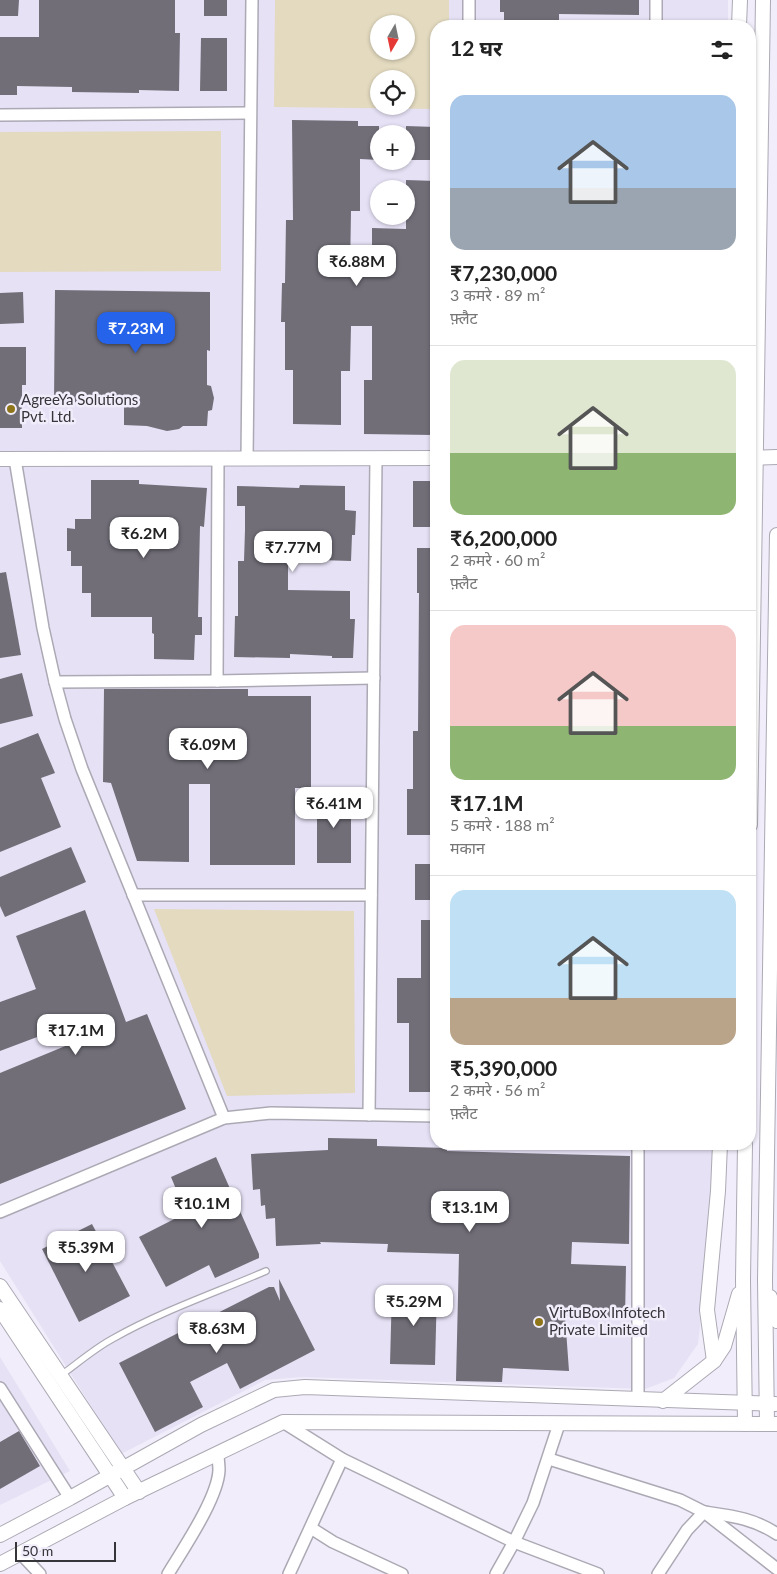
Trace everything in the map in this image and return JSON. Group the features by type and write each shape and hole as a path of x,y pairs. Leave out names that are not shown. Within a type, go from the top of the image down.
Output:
{"street":[{"path":"247,458 252,0"},
{"path":"469,20 470,0"},
{"path":"656,0 656,20"},
{"path":"739,20 740,0"},
{"path":"756,321 763,0"},
{"path":"0,115 250,113"},
{"path":"369,1115 376,458"},
{"path":"0,459 430,458"},
{"path":"756,458 777,458"},
{"path":"15,459 43,628 65,719 82,769 224,1118"},
{"path":"217,681 218,459"},
{"path":"0,1564 125,1498 283,1422 772,1424 765,1280 774,915 777,535"},
{"path":"55,682 374,678"},
{"path":"133,895 371,895"},
{"path":"0,1212 224,1118 271,1112 430,1116"},
{"path":"638,1150 638,1400"},
{"path":"714,1361 707,1310 718,1191 720,1150"},
{"path":"745,1150 743,1280 745,1424"},
{"path":"663,1401 714,1361 724,1346 743,1280"},
{"path":"765,1280 777,1320"},
{"path":"0,1286 139,1492"},
{"path":"0,1309 125,1498"},
{"path":"0,1535 201,1425 274,1390 305,1387 772,1404"},
{"path":"0,1388 70,1498"},
{"path":"283,1422 342,1459 514,1542 598,1574"},
{"path":"496,1574 533,1503 559,1424"},
{"path":"168,1574 202,1518 214,1491 219,1471 218,1454"},
{"path":"289,1574 342,1459"},
{"path":"549,1459 680,1500 704,1512 771,1569"},
{"path":"704,1512 740,1517 765,1526 777,1534"},
{"path":"658,1574 687,1530 704,1512"},
{"path":"311,1528 333,1542 402,1574"},
{"path":"20,1554 40,1574"}],"lane":[{"path":"60,1376 94,1350 120,1335 266,1271"}],"shaded area":[{"path":"0,0 728,0 728,20 430,20 430,1150 719,1150 698,1344 674,1378 645,1389 302,1377 265,1380 121,1454 0,1261"},
{"path":"275,0 449,0 449,20 430,20 430,109 415,109 415,70 370,70 370,108 274,107"},
{"path":"221,131 221,271 0,272 0,132"},
{"path":"154,909 354,911 355,1093 227,1096"},
{"path":"0,1357 70,1471 0,1505"}],"building":[{"path":"0,0 19,0 18,16 0,16"},
{"path":"39,0 175,0 175,33 180,33 179,91 139,90 139,93 72,92 72,87 17,86 17,95 0,95 0,37 39,37"},
{"path":"204,0 227,0 227,16 204,16"},
{"path":"500,0 639,0 639,15 559,14 559,20 504,20 504,12 500,12"},
{"path":"201,38 227,38 227,91 200,91"},
{"path":"292,120 358,121 358,126 370,126 370,160 360,159 360,211 351,211 350,273 372,273 372,228 406,229 406,225 415,225 415,180 430,181 430,435 364,434 364,380 372,380 372,326 351,326 350,371 341,371 341,425 293,424 293,370 285,370 285,322 281,322 282,283 285,283 286,220 293,220"},
{"path":"415,126 430,127 430,160 415,160"},
{"path":"55,290 210,292 210,351 207,350 207,385 211,386 214,398 212,410 208,411 207,426 183,426 179,429 167,431 147,426 124,425 124,403 54,402"},
{"path":"23,292 24,323 0,324 0,293"},
{"path":"0,347 26,347 26,385 22,385 22,428 0,428"},
{"path":"91,480 139,480 139,484 207,488 204,527 200,526 198,617 202,617 202,635 195,635 194,660 154,659 152,617 91,617 91,593 82,593 82,566 71,566 71,551 67,551 67,528 75,529 75,519 91,519"},
{"path":"413,481 430,481 430,527 413,527"},
{"path":"300,485 345,486 345,510 356,511 355,535 352,535 351,561 288,559 288,590 350,591 350,619 355,619 353,658 290,654 290,658 234,657 235,616 238,616 238,561 244,561 245,530 245,506 237,506 237,486 299,488"},
{"path":"417,548 430,548 430,835 407,835 407,789 413,789 413,731 418,731 419,593 417,593"},
{"path":"6,572 21,655 0,658 0,573"},
{"path":"22,673 33,716 0,724 0,679"},
{"path":"104,689 248,689 248,696 311,696 311,788 295,788 295,865 210,865 210,784 189,784 189,862 137,861 111,783 103,782"},
{"path":"38,733 55,773 41,778 61,827 0,852 0,748"},
{"path":"317,796 351,796 351,863 317,863"},
{"path":"71,847 86,882 5,917 0,906 0,877"},
{"path":"415,864 430,864 430,900 415,900"},
{"path":"85,910 126,1022 147,1014 186,1109 0,1184 0,1073 75,1042 69,1025 0,1051 0,1002 36,989 16,936"},
{"path":"421,920 430,920 430,1092 409,1092 409,1023 397,1023 397,978 421,978"},
{"path":"328,1138 377,1139 377,1146 430,1148 430,1150 630,1156 629,1244 572,1242 571,1264 626,1266 625,1318 565,1316 569,1371 503,1368 502,1382 456,1381 459,1254 387,1252 388,1244 320,1242 321,1244 276,1246 275,1218 266,1219 265,1205 261,1206 260,1189 253,1190 251,1154 328,1150"},
{"path":"216,1157 259,1254 259,1258 215,1278 209,1265 166,1287 139,1237 186,1213 171,1177"},
{"path":"92,1224 130,1296 79,1322 42,1249"},
{"path":"279,1279 315,1350 240,1389 227,1363 190,1382 203,1407 155,1432 119,1363 269,1287 274,1287 280,1301"},
{"path":"392,1289 437,1290 435,1365 390,1364"},
{"path":"19,1431 40,1466 0,1489 0,1442"}],"place":[{"name":"AgreeYa Solutions Pvt. Ltd.","path":"11,409"},
{"name":"VirtuBox Infotech Private Limited","path":"539,1322"}]}
